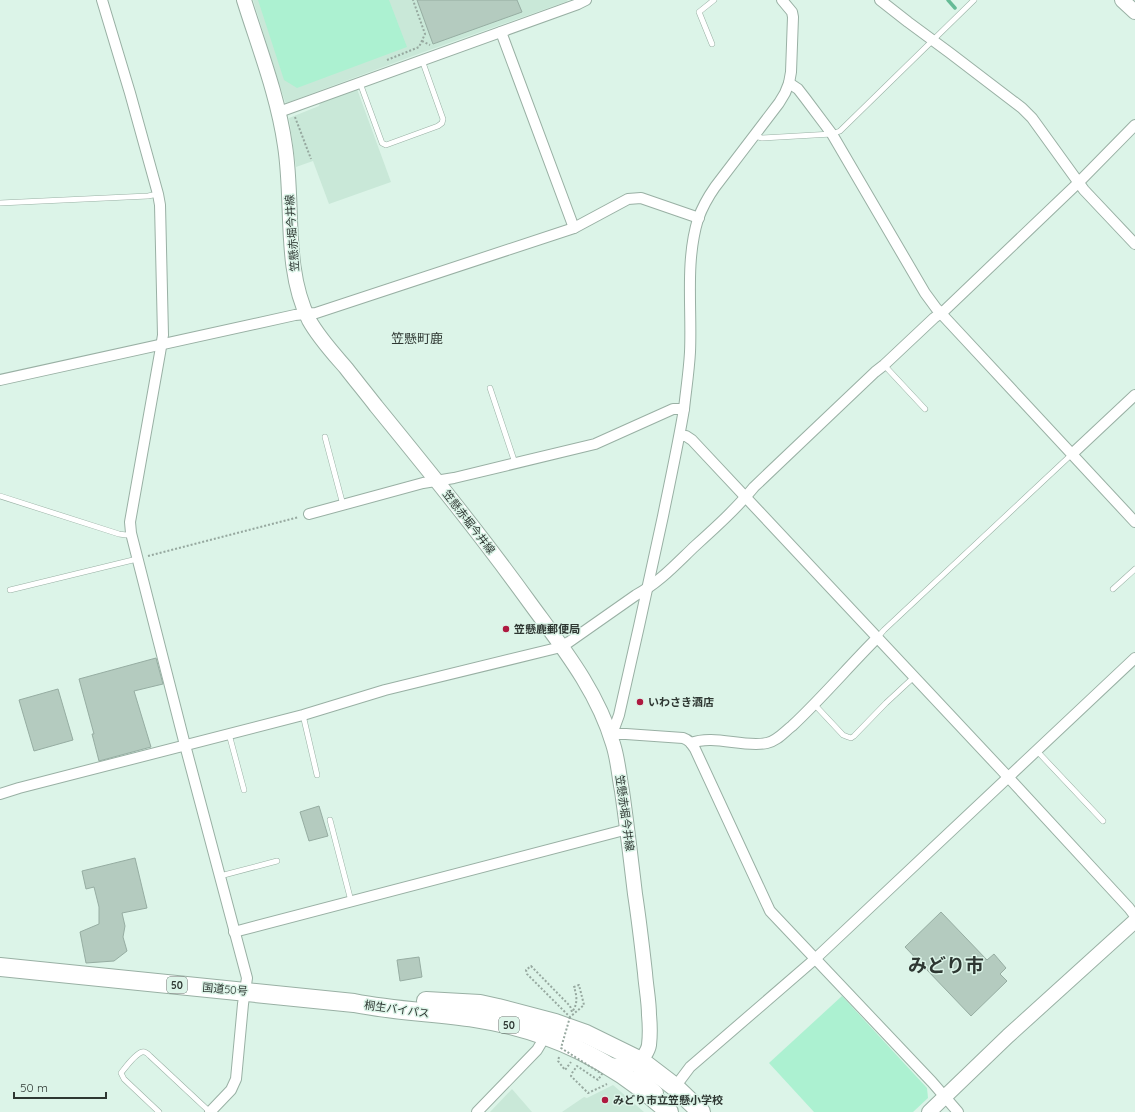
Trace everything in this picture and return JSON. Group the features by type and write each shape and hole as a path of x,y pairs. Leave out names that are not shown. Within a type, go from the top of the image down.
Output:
{"highway":[{"name":"国道50号","path":"0,967 354,1003"},
{"name":"桐生バイパス","path":"354,1003 380,1001 480,1004 555,1023 586,1034 641,1061"},
{"name":"桐生バイパス","path":"354,1003 380,1008 486,1020 546,1035 577,1048 609,1073 648,1094 669,1112"},
{"name":"50","path":"641,1061 675,1086 701,1112"}],"main road":[{"name":"笠懸赤堀今井線","path":"244,0 279,112 285,141 288,168 292,262 298,292 306,314 314,329 325,344 437,481 509,574 562,646 596,700 610,734 614,746 628,829 649,1012 649,1044 647,1052 641,1061"},
{"path":"1122,0 1135,12"},
{"path":"929,1112 1008,1036 1135,921"},
{"path":"609,1073 618,1067 634,1065 641,1061 643,1078 648,1085 677,1112"}],"street":[{"path":"102,0 130,93 160,205 162,344 130,522 131,533 219,876 246,974 236,1079 231,1090 210,1112"},
{"path":"279,112 586,0"},
{"path":"880,0 1022,108 1032,118 1078,183 1135,244"},
{"path":"610,734 620,715 680,436 690,352 692,250 694,235 706,201 779,103 790,83 793,17 788,2"},
{"path":"501,32 574,228"},
{"path":"790,83 798,88 832,134 926,293 941,313 1135,522"},
{"path":"0,794 229,734 385,690 552,650 569,642 648,588 669,570 741,503 754,487 806,437 941,313 1078,183 1135,125"},
{"path":"0,380 295,315 316,313 574,228 628,200 637,198 647,200 699,218"},
{"path":"1072,454 1135,395"},
{"path":"309,514 423,483 454,478 595,444 673,409 684,409"},
{"path":"680,436 686,436 692,440 1009,778 1135,916"},
{"path":"691,743 701,740 759,744 769,743 778,738 814,704 877,638"},
{"path":"675,1086 690,1067 815,959 1135,658"},
{"path":"610,734 683,738 691,743 770,911 932,1082 958,1112"},
{"path":"234,932 628,829"},
{"path":"477,1112 536,1050 546,1035"}],"lane":[{"path":"712,44 699,12 714,0"},
{"path":"754,136 762,138 832,134 840,131 974,0"},
{"path":"360,83 382,143 386,145 438,126 442,124 444,119 422,60"},
{"path":"0,203 148,196 158,194"},
{"path":"884,365 926,408"},
{"path":"490,388 515,463"},
{"path":"325,437 343,505"},
{"path":"877,638 1072,454"},
{"path":"0,496 119,534 126,535 131,533"},
{"path":"10,590 137,559"},
{"path":"1113,589 1135,569"},
{"path":"814,704 843,735 851,738 858,733 886,703 914,677"},
{"path":"303,714 317,774"},
{"path":"229,734 244,790"},
{"path":"1037,751 1103,822"},
{"path":"330,820 351,901"},
{"path":"219,876 277,861"},
{"path":"159,1112 124,1079 122,1074 138,1054 142,1052 146,1052 210,1112"}],"path":[{"path":"384,61 419,47 422,41 425,34 413,0"},
{"path":"294,113 311,159"},
{"path":"137,559 309,514"},
{"path":"570,1017 526,972 530,966 570,1006 572,1012 577,996 574,987 579,985 584,1005 570,1017 561,1048 602,1074 598,1080 576,1066 571,1076 588,1093 601,1087 609,1073"},
{"path":"560,1055 558,1061 565,1070 572,1061"}],"shaded area":[{"path":"253,0 567,0 568,1 286,103"},
{"path":"357,89 391,182 329,204 313,161 296,167 289,118 319,106 320,103"},
{"name":"みどり市立笠懸小学校","path":"613,1085 644,1112 562,1112 584,1097 587,1098"},
{"path":"512,1089 532,1112 490,1112"}],"green space":[{"path":"258,0 389,0 407,47 297,88 284,80"},
{"path":"842,996 927,1088 928,1098 913,1112 814,1112 769,1063"}],"building":[{"path":"417,0 517,0 522,12 433,44"},
{"path":"156,658 163,684 134,691 151,747 99,761 92,734 94,734 79,679"},
{"path":"58,689 73,740 34,751 19,700"},
{"path":"319,806 328,836 309,841 300,812"},
{"path":"135,858 147,908 122,913 125,926 123,937 127,951 114,961 86,963 80,932 99,924 99,907 94,887 86,889 82,871"},
{"path":"941,912 987,960 994,954 1006,968 1000,974 1007,981 971,1016 905,947"},
{"path":"419,957 422,977 400,981 397,960"}],"waterway":[{"path":"948,0 955,8"}],"place":[{"name":"笠懸鹿郵便局","path":"506,629"},
{"name":"いわさき酒店","path":"640,702"},
{"name":"みどり市立笠懸小学校","path":"605,1100"}],"district":[{"name":"笠懸町鹿","path":"417,338"},
{"name":"みどり市","path":"946,965"}]}
